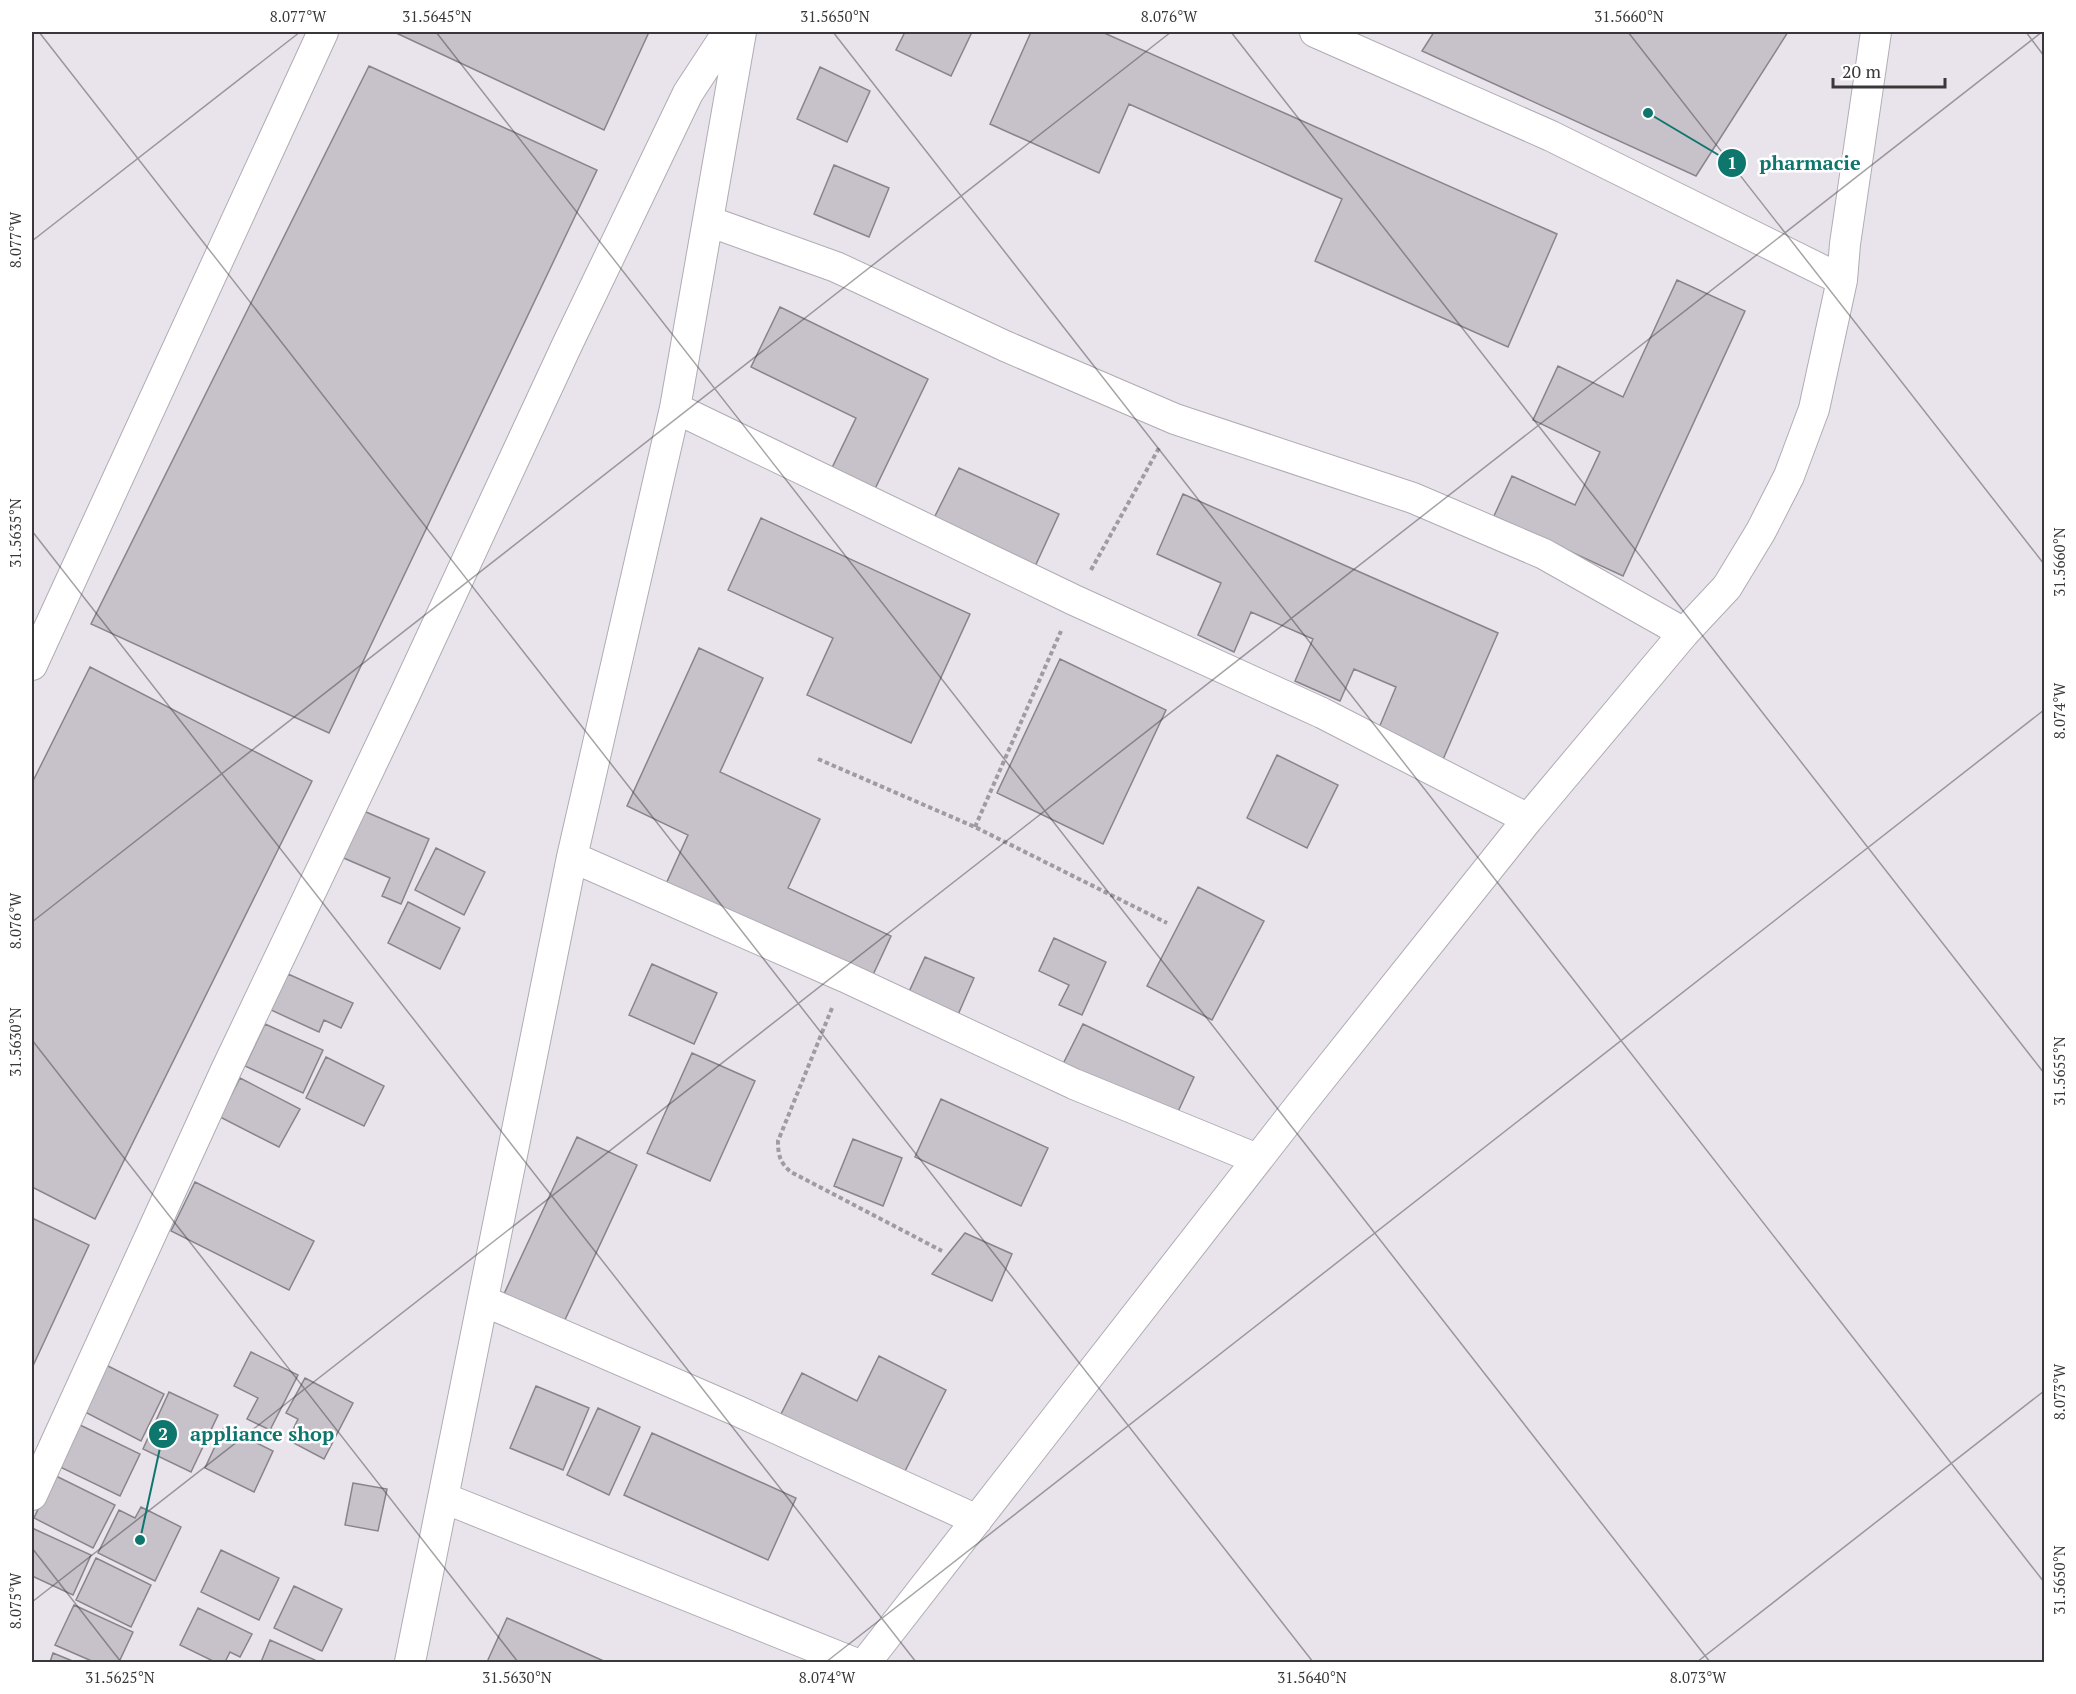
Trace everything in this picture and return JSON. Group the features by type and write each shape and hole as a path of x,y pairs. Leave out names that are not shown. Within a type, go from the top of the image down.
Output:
{"street":[{"path":"32,665 323,32"},
{"path":"32,1495 226,1070 567,345 688,93 728,32"},
{"path":"410,1662 572,857 675,408 741,32"},
{"path":"1315,32 1551,136 1842,280"},
{"path":"866,1662 1257,1159 1528,819 1684,633 1727,587 1761,531 1790,476 1814,409 1842,280 1845,244 1876,32"},
{"path":"708,221 836,267 1005,346 1175,419 1413,498 1544,554 1684,633"},
{"path":"675,408 1074,600 1322,713 1528,819"},
{"path":"572,857 845,977 1074,1084 1257,1159"},
{"path":"484,1301 740,1412 977,1520"},
{"path":"444,1498 852,1662"}],"path":[{"path":"818,759 975,827 1167,923"},
{"path":"845,977 778,1141 780,1159 783,1166 798,1176 942,1251"}],"building":[{"path":"394,32 649,32 604,130"},
{"path":"905,32 972,32 951,76 896,50"},
{"path":"1031,32 1102,32 1557,234 1508,347 1315,261 1342,199 1129,104 1099,173 990,124"},
{"path":"1434,32 1788,32 1696,176 1422,51"},
{"path":"369,66 597,170 329,733 91,624"},
{"path":"820,67 870,91 847,142 797,119"},
{"path":"834,165 889,188 869,237 814,214"},
{"path":"1677,280 1745,311 1623,576 1494,516 1512,476 1575,505 1600,452 1533,420 1558,366 1623,397"},
{"path":"780,307 928,379 873,493 830,472 856,418 751,367"},
{"path":"959,468 1059,514 1032,573 928,530"},
{"path":"1183,494 1498,633 1441,764 1376,735 1396,687 1354,669 1340,701 1295,681 1313,639 1251,612 1234,652 1198,635 1221,583 1157,554"},
{"path":"761,518 970,614 911,743 807,695 833,638 728,590"},
{"path":"699,648 763,678 720,772 820,819 788,888 891,936 871,979 666,884 688,835 627,806"},
{"path":"1060,659 1166,710 1103,844 997,793"},
{"path":"90,667 312,781 95,1219 32,1187 32,783"},
{"path":"1277,755 1338,785 1307,848 1247,818"},
{"path":"359,809 429,839 401,904 382,896 390,878 339,856"},
{"path":"436,848 485,872 464,915 415,890"},
{"path":"1198,887 1264,921 1212,1020 1147,986"},
{"path":"408,902 460,928 440,969 388,943"},
{"path":"1054,938 1106,962 1082,1015 1059,1005 1069,985 1039,971"},
{"path":"925,957 974,978 957,1017 908,994"},
{"path":"652,964 717,993 694,1044 629,1015"},
{"path":"288,974 353,1003 341,1028 324,1020 319,1032 271,1010"},
{"path":"265,1024 323,1050 303,1093 245,1066"},
{"path":"1083,1024 1194,1077 1175,1118 1063,1064"},
{"path":"692,1053 755,1081 710,1181 647,1153"},
{"path":"326,1057 384,1086 364,1126 306,1098"},
{"path":"240,1078 300,1109 279,1147 220,1117"},
{"path":"941,1099 1048,1148 1021,1206 915,1157"},
{"path":"577,1137 637,1165 563,1324 503,1296"},
{"path":"853,1139 902,1158 883,1206 834,1186"},
{"path":"195,1182 314,1241 289,1290 171,1231"},
{"path":"32,1218 89,1245 32,1368"},
{"path":"965,1233 1012,1254 992,1301 932,1274"},
{"path":"251,1352 298,1375 270,1430 247,1419 258,1398 234,1386"},
{"path":"879,1356 946,1390 902,1477 781,1414 802,1373 857,1401"},
{"path":"106,1365 164,1394 141,1441 83,1411"},
{"path":"305,1378 353,1403 324,1459 288,1440 298,1419 286,1413"},
{"path":"536,1386 589,1408 563,1470 510,1448"},
{"path":"169,1392 218,1415 191,1472 143,1449"},
{"path":"598,1408 640,1427 609,1495 567,1475"},
{"path":"78,1424 140,1454 120,1496 58,1466"},
{"path":"224,1427 273,1451 254,1492 205,1468"},
{"path":"652,1433 796,1498 768,1560 624,1495"},
{"path":"54,1475 115,1505 93,1548 34,1518"},
{"path":"353,1483 387,1489 378,1531 345,1525"},
{"path":"141,1507 181,1527 155,1581 98,1553 119,1510 135,1518"},
{"path":"32,1528 91,1555 73,1595 32,1576"},
{"path":"221,1550 279,1578 259,1620 201,1592"},
{"path":"96,1558 151,1585 131,1627 76,1600"},
{"path":"294,1586 342,1609 322,1651 274,1628"},
{"path":"74,1605 133,1632 119,1662 94,1662 55,1645"},
{"path":"198,1608 252,1634 240,1657 230,1652 225,1662 215,1662 180,1645"},
{"path":"507,1618 606,1662 487,1662"},
{"path":"270,1640 315,1660 314,1662 261,1662"},
{"path":"53,1653 75,1662 50,1662"}],"place":[{"name":"pharmacie","path":"1648,113"},
{"name":"appliance shop","path":"140,1540"}]}
